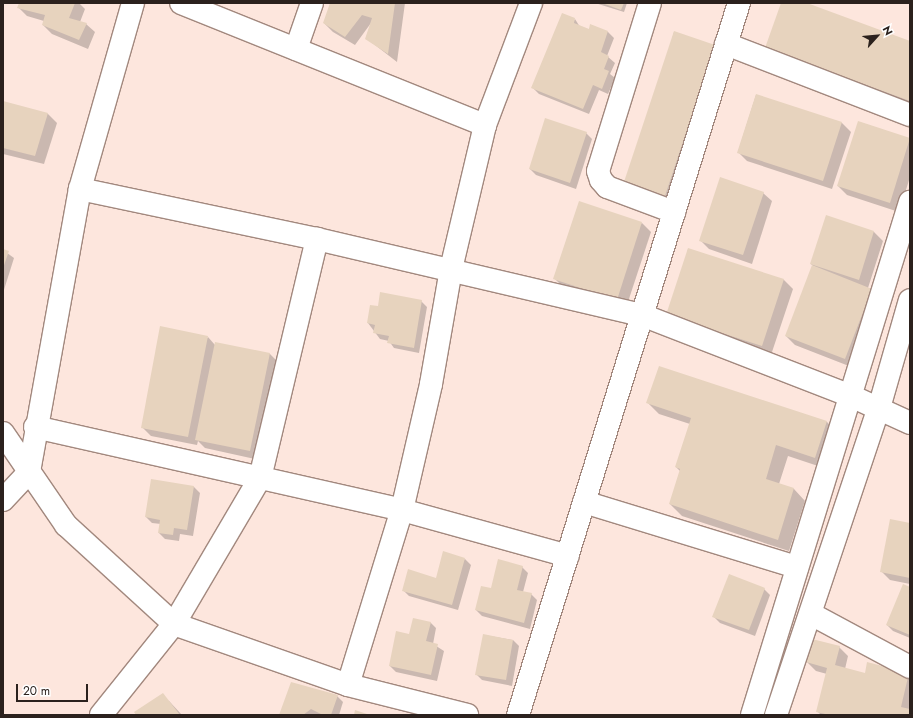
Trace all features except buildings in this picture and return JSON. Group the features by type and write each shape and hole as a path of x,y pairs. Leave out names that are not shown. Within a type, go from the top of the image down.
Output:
{"street":[{"path":"3,500 29,472 35,427 80,190 133,3"},
{"path":"181,3 485,125"},
{"path":"296,49 312,3"},
{"path":"348,685 402,510 431,384 451,269 485,125 531,3"},
{"path":"650,3 598,171 601,180 608,187 674,212"},
{"path":"518,715 726,44 734,4"},
{"path":"726,44 910,115"},
{"path":"80,190 317,239 451,269 642,315 851,396 910,423"},
{"path":"752,715 910,202"},
{"path":"101,715 174,624 260,478 317,239"},
{"path":"776,715 812,614 879,408 910,300"},
{"path":"35,427 402,510 568,556"},
{"path":"3,433 66,525 174,624 348,685 467,715"},
{"path":"584,502 797,567"},
{"path":"812,614 910,667"}]}
